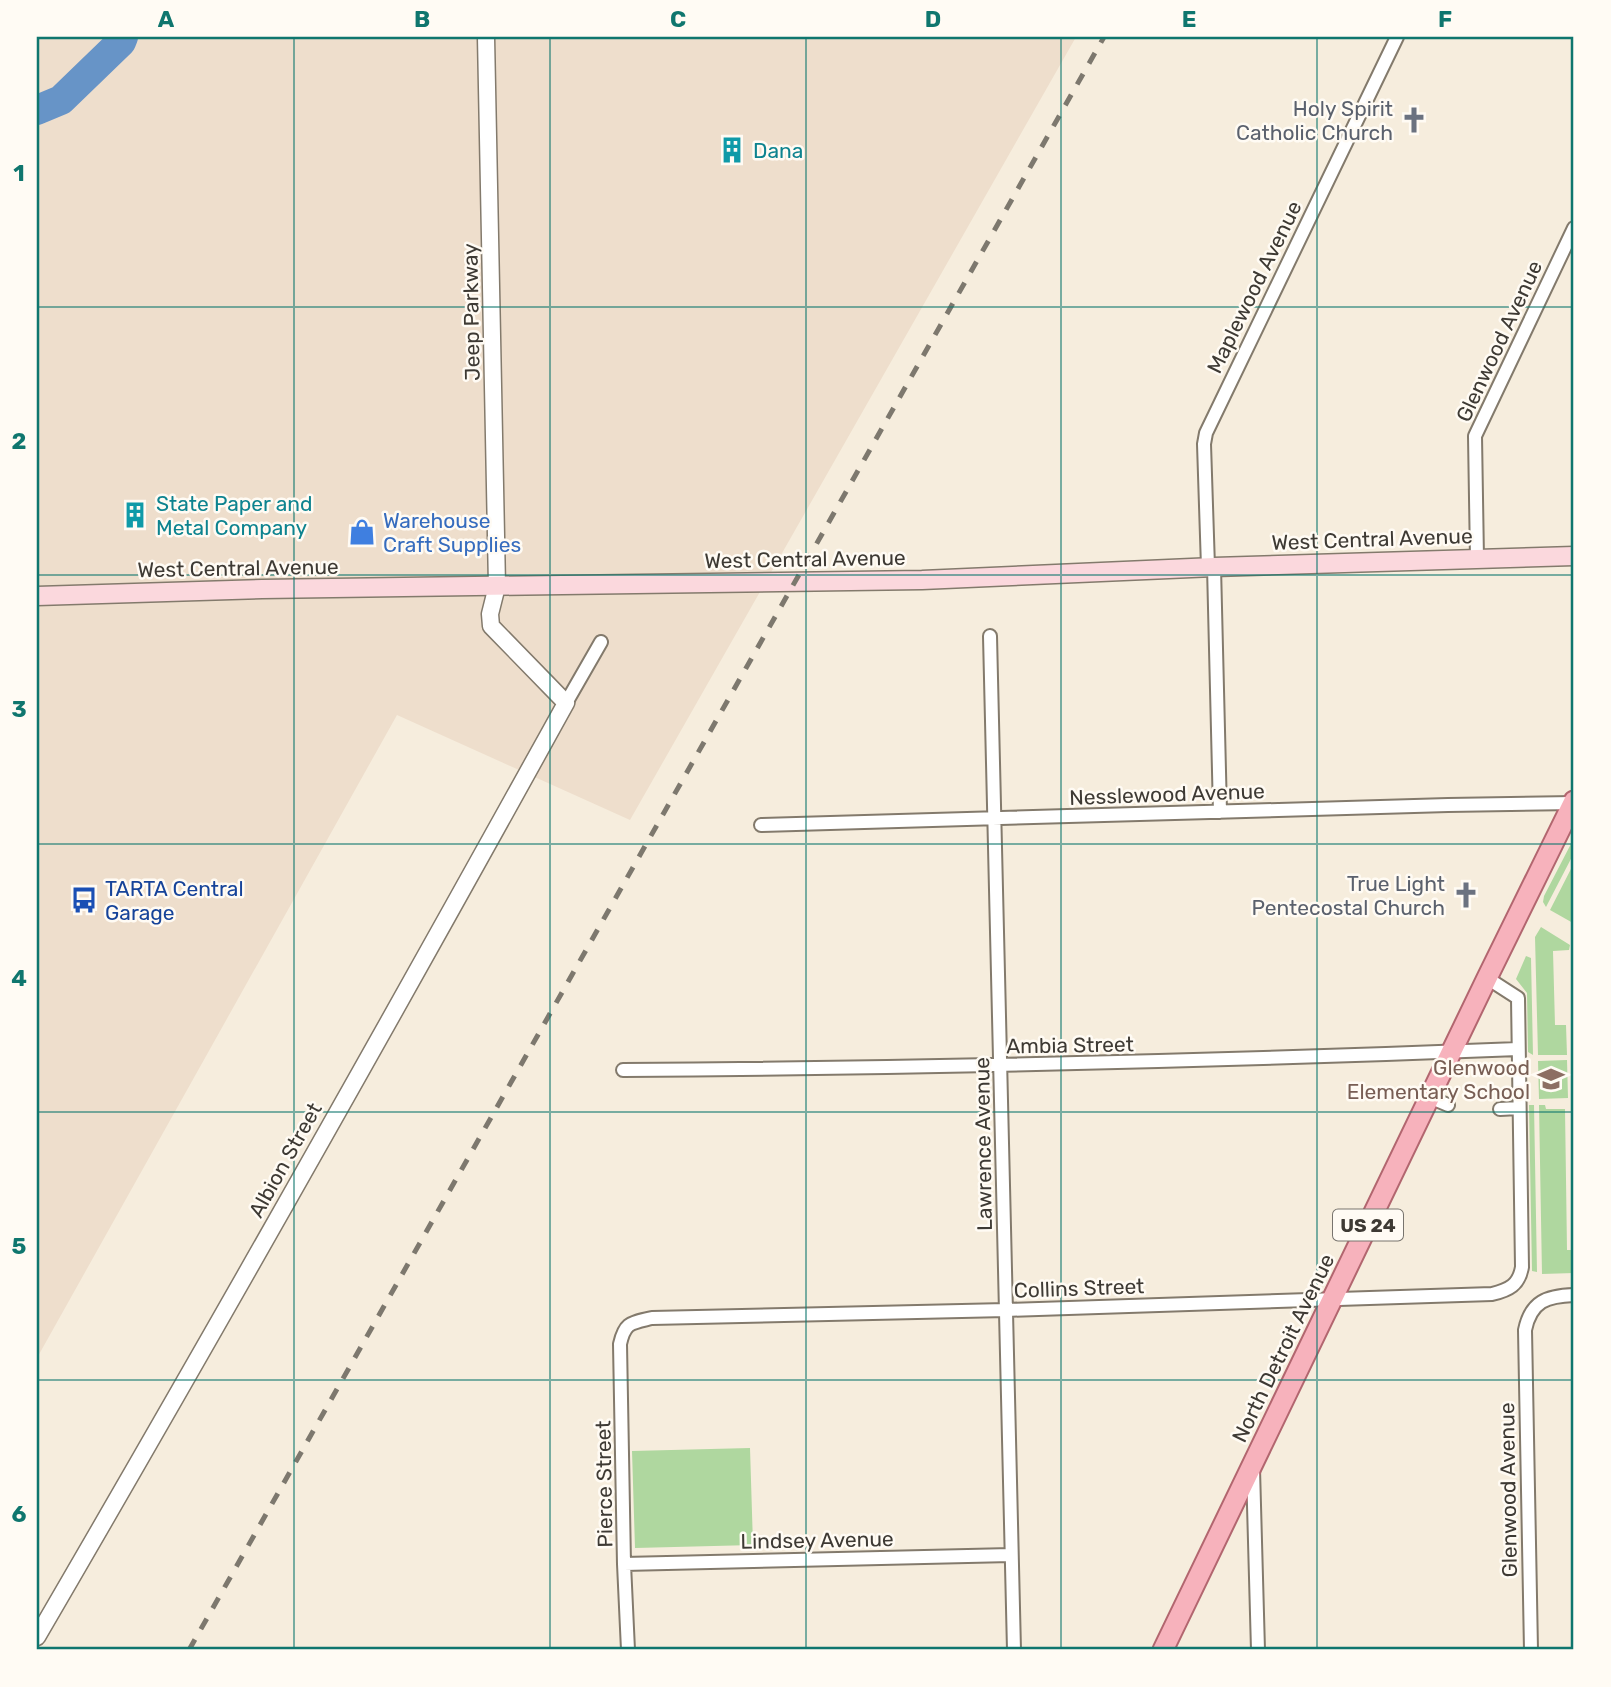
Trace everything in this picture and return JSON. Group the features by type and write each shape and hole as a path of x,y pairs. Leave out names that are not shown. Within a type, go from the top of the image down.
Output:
{"main road":[{"name":"West Central Avenue","path":"37,596 262,589 922,580 1211,567 1574,556"},
{"name":"North Detroit Avenue","path":"1163,1650 1574,802"}],"street":[{"name":"Jeep Parkway","path":"486,37 497,586"},
{"name":"Maplewood Avenue","path":"1220,812 1204,444 1206,433 1397,37"},
{"name":"Glenwood Avenue","path":"1477,559 1475,436 1574,228"},
{"path":"497,586 490,614 491,626 566,703"},
{"name":"Lawrence Avenue","path":"990,636 1014,1650"},
{"name":"Albion Street","path":"37,1637 601,642"},
{"name":"Nesslewood Avenue","path":"761,825 1574,802"},
{"path":"1487,978 1518,998 1519,1108 1500,1108"},
{"name":"Ambia Street","path":"623,1070 1119,1063 1518,1049"},
{"path":"1429,1097 1448,1105"},
{"name":"Collins Street","path":"634,1322 652,1318 1006,1310 1492,1294 1510,1289 1520,1277 1522,1267 1519,1108"},
{"name":"Glenwood Avenue","path":"1531,1650 1525,1330 1529,1316 1539,1303 1555,1296 1574,1295"},
{"name":"Pierce Street","path":"628,1650 620,1344 624,1331 634,1322"},
{"path":"1252,1464 1258,1650"},
{"name":"Lindsey Avenue","path":"624,1564 1011,1555"}],"shaded area":[{"path":"37,37 1076,37 630,820 397,715 37,1358"}],"green space":[{"path":"1574,838 1574,853 1546,907 1544,896"},
{"path":"1574,863 1574,922 1573,923 1550,910"},
{"path":"1541,927 1570,945 1569,950 1553,951 1555,1025 1566,1025 1567,1055 1538,1055 1535,937"},
{"path":"1526,956 1531,958 1533,1055 1528,1052 1527,993 1516,979"},
{"path":"1567,1060 1568,1098 1539,1099 1538,1061"},
{"path":"1529,1105 1534,1105 1537,1272 1532,1271"},
{"path":"1539,1105 1545,1105 1546,1109 1565,1109 1567,1250 1574,1250 1574,1273 1542,1274"},
{"path":"750,1448 753,1545 635,1548 632,1451"}],"waterway":[{"path":"37,110 61,100 123,37"}],"railway":[{"path":"189,1650 1104,37"}],"place":[{"name":"Holy Spirit Catholic Church","path":"1414,120"},
{"name":"Dana","path":"732,150"},
{"name":"State Paper and Metal Company","path":"135,515"},
{"name":"Warehouse Craft Supplies","path":"362,532"},
{"name":"True Light Pentecostal Church","path":"1466,895"},
{"name":"TARTA Central Garage","path":"84,900"},
{"name":"Glenwood Elementary School","path":"1551,1079"}]}
